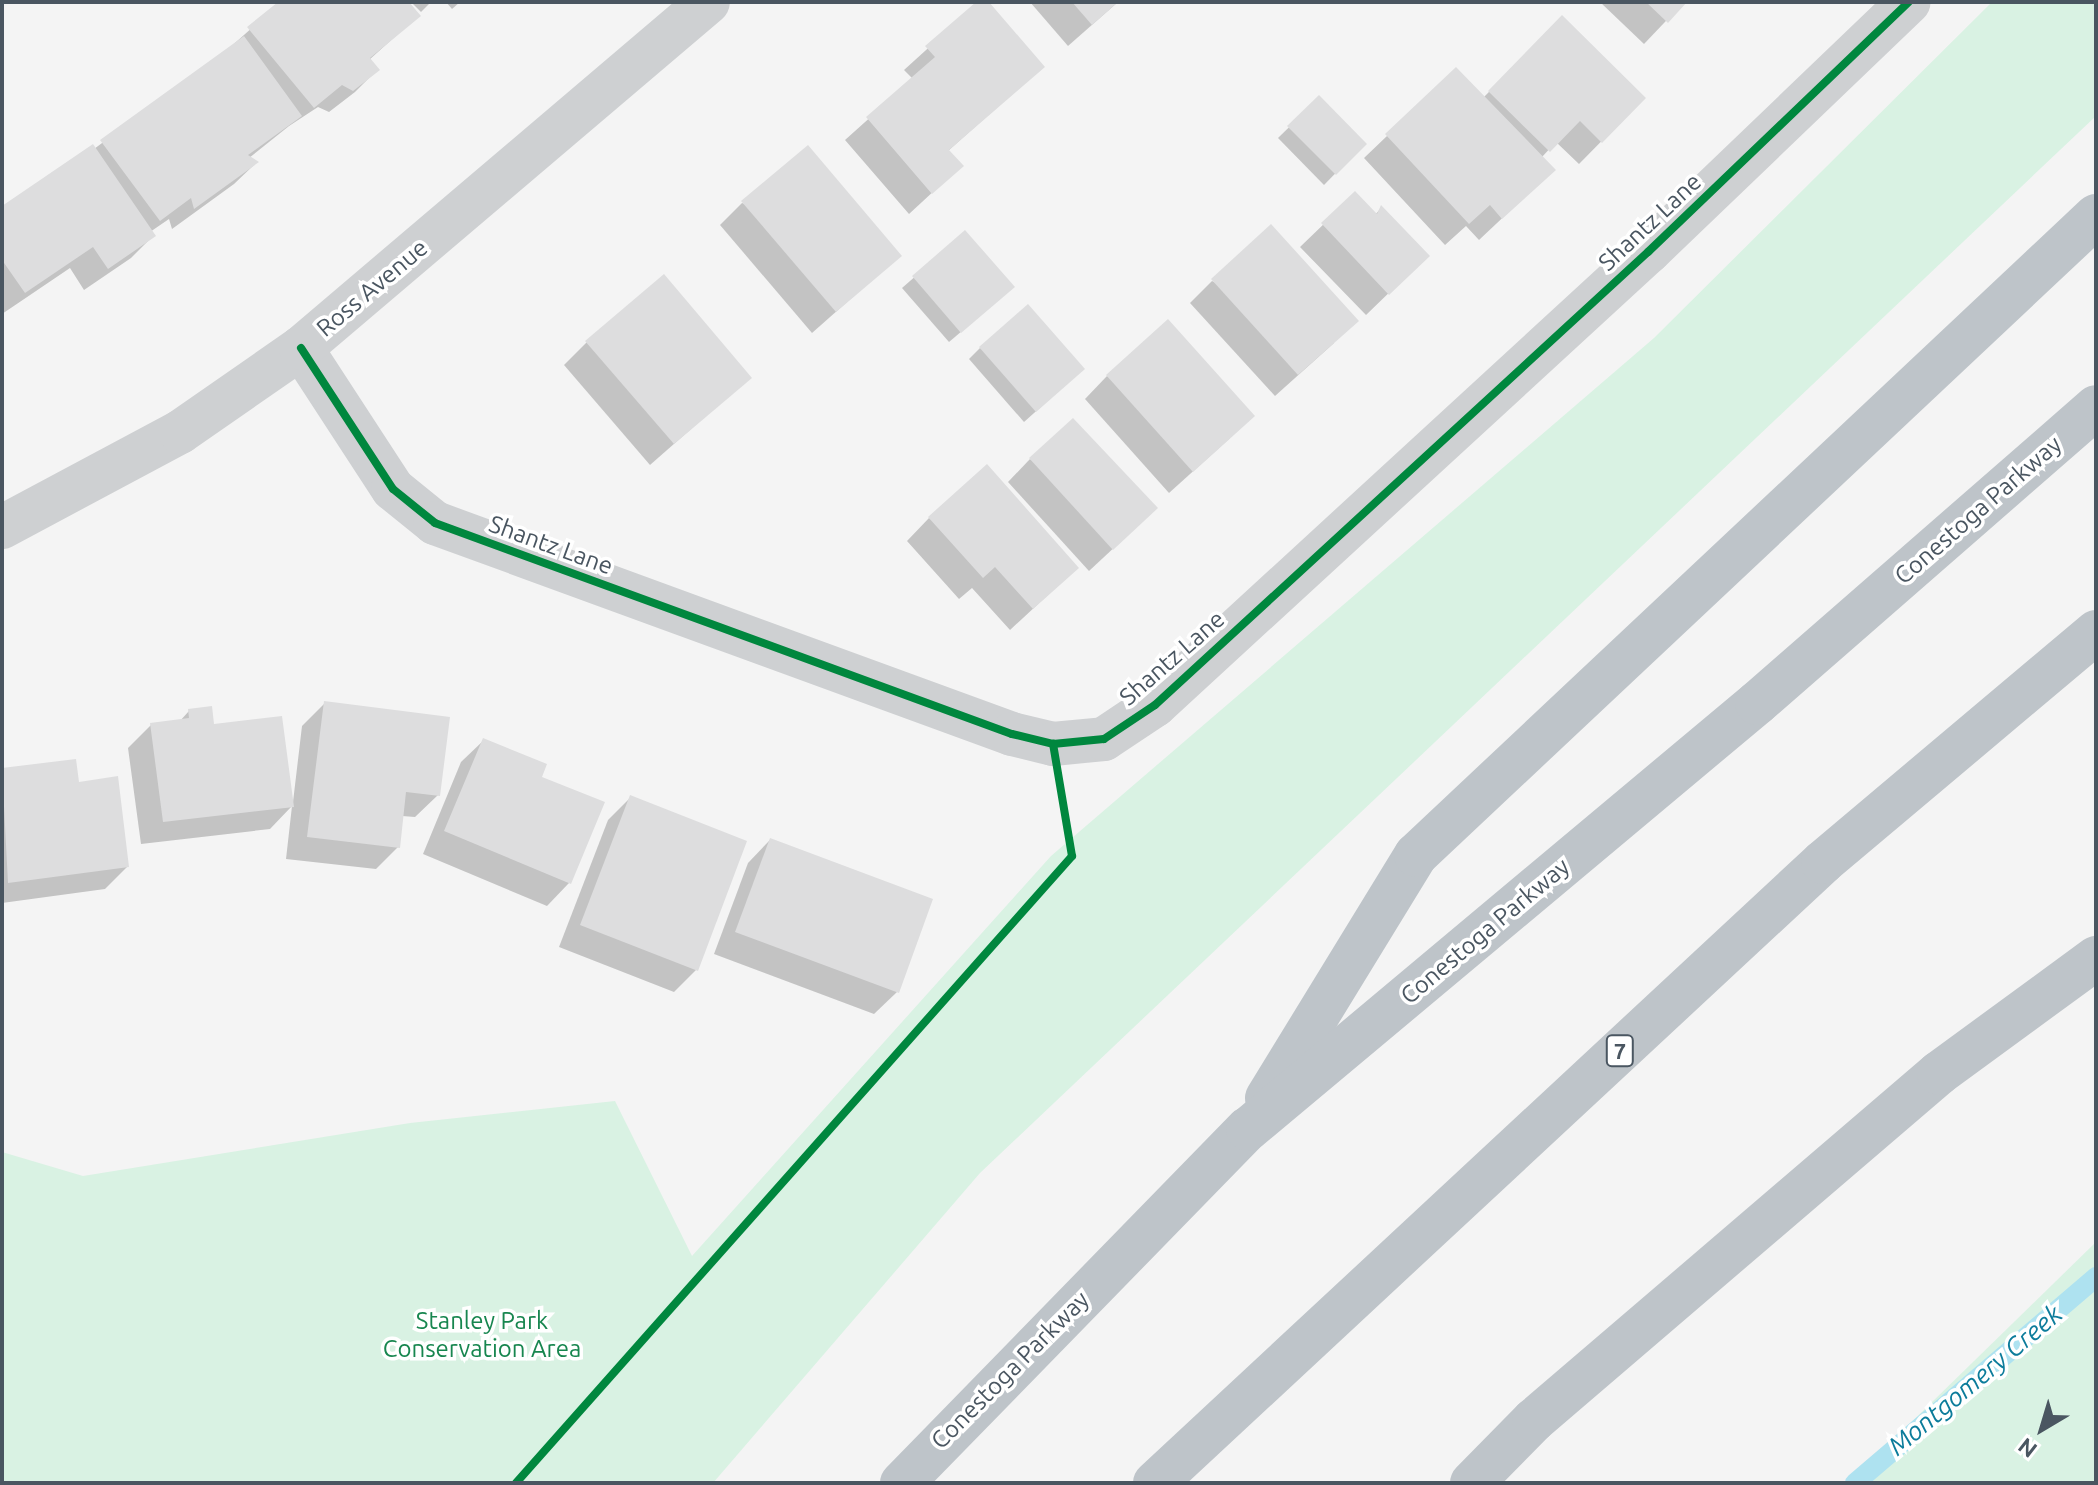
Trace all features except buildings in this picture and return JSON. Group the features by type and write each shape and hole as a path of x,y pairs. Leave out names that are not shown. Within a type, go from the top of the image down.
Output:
{"highway":[{"path":"1248,1129 1416,855 2096,216"},
{"name":"Conestoga Parkway","path":"902,1483 1248,1129 1757,703 2096,407"},
{"name":"7","path":"1155,1483 1823,862 2096,632"},
{"path":"1472,1483 1534,1420 1939,1073 2096,958"}],"street":[{"name":"Ross Avenue","path":"2,527 180,432 301,348 708,2"},
{"name":"Shantz Lane","path":"301,348 393,489 435,523 1012,734 1053,744 1104,739 1155,705 1648,252 1909,2"}],"green space":[{"name":"Stanley Park Conservation Area","path":"1992,2 2096,2 2096,116 980,1173 713,1483 2,1483 2,1152 83,1176 410,1123 615,1101 692,1256 1051,856 1654,338"},
{"path":"2096,1242 2096,1483 1849,1483"}],"waterway":[{"name":"Montgomery Creek","path":"1855,1483 2096,1277"}],"cycle path":[{"path":"301,348 393,489 435,523 1012,734 1053,744 1104,739 1155,705 1648,252 1909,2"},
{"path":"516,1483 1072,856 1053,744"}]}
